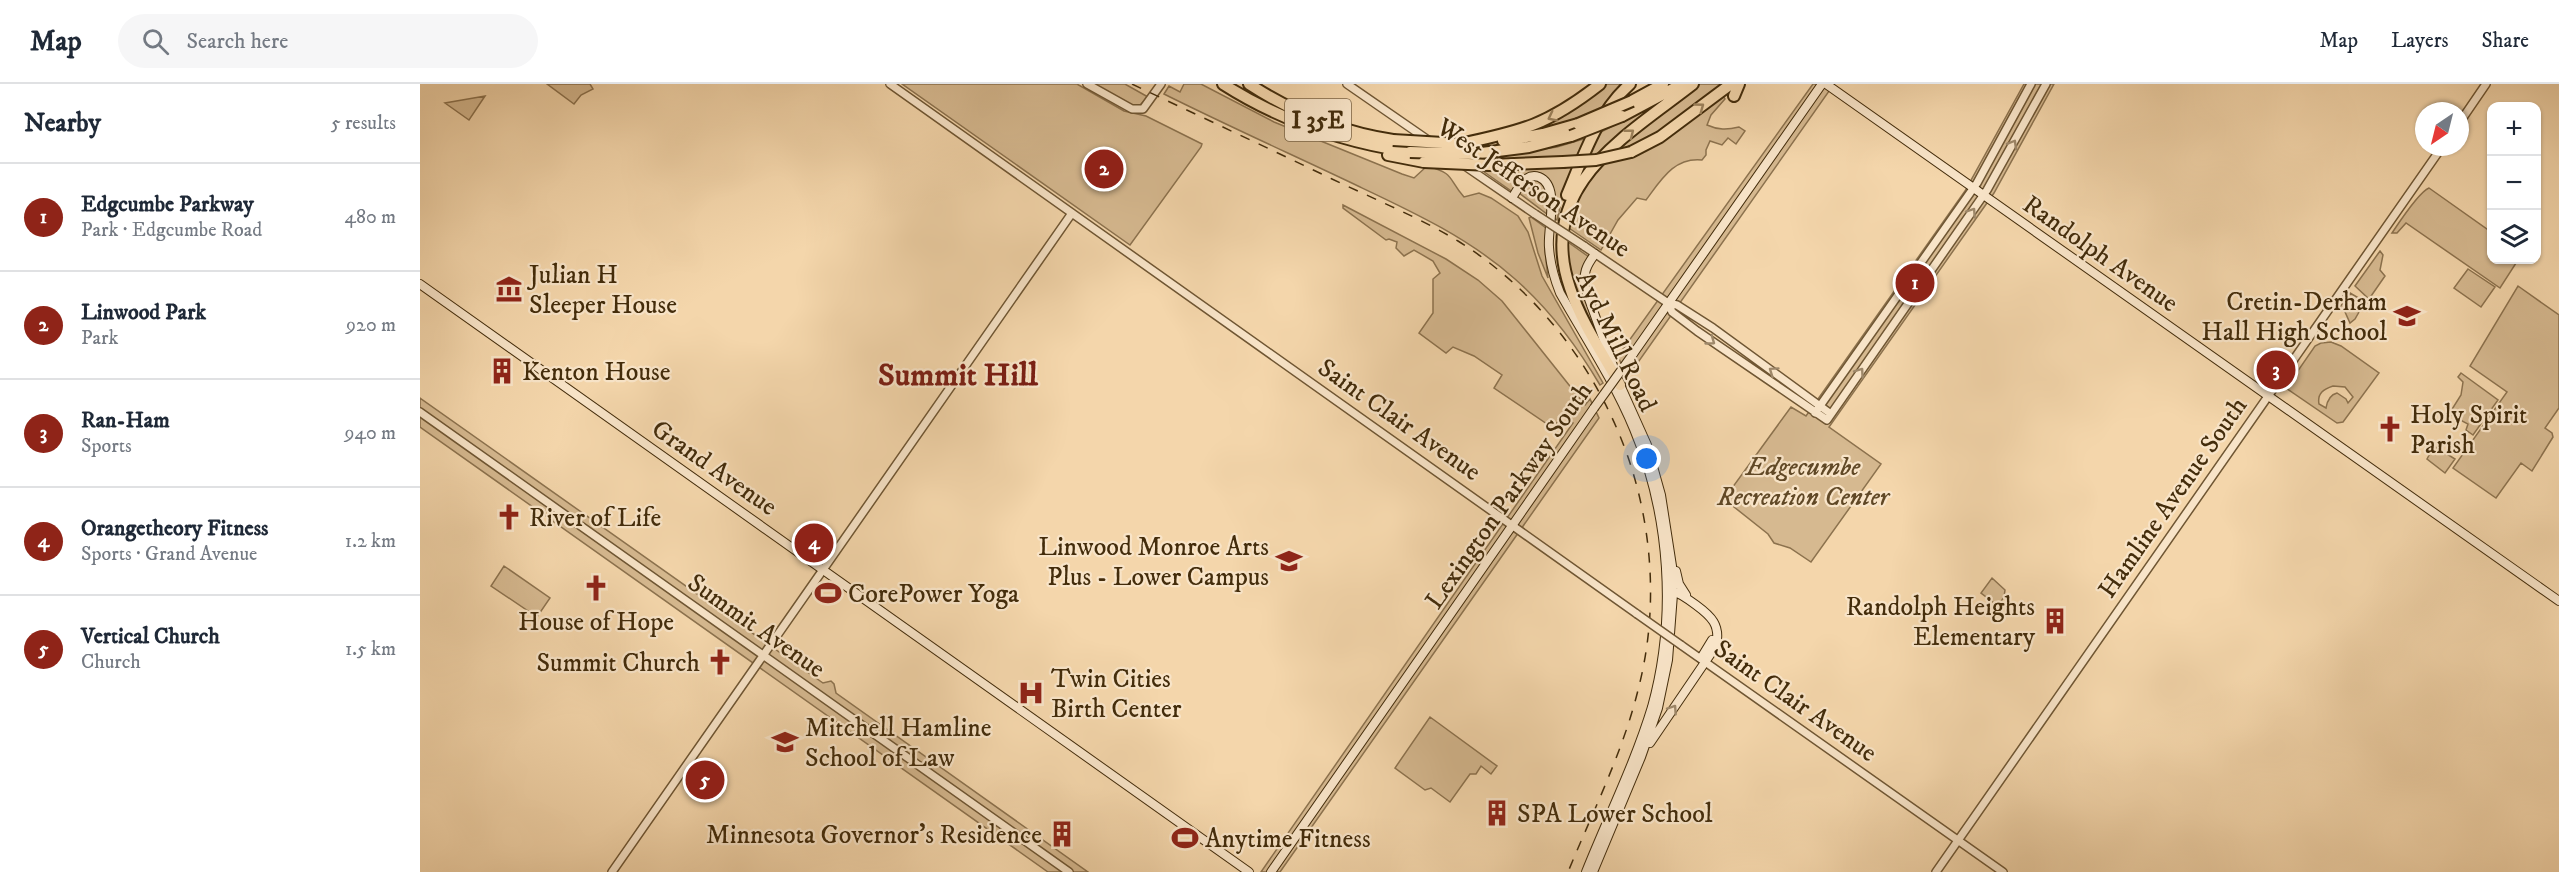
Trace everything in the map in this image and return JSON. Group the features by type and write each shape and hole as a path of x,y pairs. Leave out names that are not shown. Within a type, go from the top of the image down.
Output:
{"highway":[{"name":"I 35E","path":"1223,84 1273,113 1331,135 1367,145 1410,152 1474,154 1529,147 1571,136 1622,116 1682,84"},
{"name":"I 35E","path":"1249,84 1286,106 1358,133 1393,140 1461,144 1513,140 1578,124 1632,101 1663,84"},
{"path":"1461,144 1538,124 1564,111 1600,84"},
{"name":"Ayd Mill Road","path":"1592,348 1568,302 1560,281 1556,249 1557,229 1567,194 1593,136 1610,105 1630,84"},
{"path":"1620,386 1570,290 1563,250 1566,220 1579,186 1597,161 1693,84"},
{"path":"1331,135 1358,147 1424,162 1490,165 1596,160 1631,152 1660,137 1731,84"},
{"path":"1734,96 1739,84"}],"main road":[{"name":"Randolph Avenue","path":"1824,84 2559,601"},
{"name":"Lexington Parkway South","path":"1270,872 1594,408 1824,84"},
{"path":"1512,198 1521,183 1528,177 1539,177 1550,187 1552,197 1548,242 1552,270 1560,292 1592,348"},
{"name":"Ayd Mill Road","path":"1593,872 1641,757 1658,708 1668,660 1670,591 1668,537 1661,495 1647,445 1620,386 1585,288 1584,276 1587,265 1595,254"},
{"name":"Grand Avenue","path":"420,284 1249,872"},
{"name":"Ayd Mill Road","path":"1586,872 1639,745 1652,705 1670,591 1660,524 1644,456 1622,404 1592,348"},
{"path":"1668,537 1679,584 1688,599"},
{"path":"1670,591 1688,599 1708,613 1717,627 1716,646 1703,660"},
{"path":"1641,757 1703,660 1712,640 1711,625 1705,616 1670,591"}],"street":[{"name":"Saint Clair Avenue","path":"890,84 2003,872"},
{"path":"1087,84 1132,109 1143,109 1161,84"},
{"name":"West Jefferson Avenue","path":"1347,84 1668,303"},
{"path":"1815,413 1974,188 2031,84"},
{"path":"1668,303 1672,312 1688,325 1827,420 1984,195 2046,84"},
{"path":"2469,109 2486,84"},
{"name":"Hamline Avenue South","path":"1936,872 2436,156"},
{"path":"612,872 1072,213"},
{"path":"1668,303 1677,305 1713,328 1831,414"},
{"name":"Summit Avenue","path":"420,412 1069,872"}],"green space":[{"path":"547,84 590,84 593,89 581,95 574,104"},
{"path":"902,84 1077,84 1124,111 1146,116 1202,144 1130,245"},
{"path":"1094,84 1125,84 1148,97 1140,105 1131,105"},
{"path":"1184,84 1201,84 1274,122 1402,174 1414,178 1427,166 1436,169 1450,177 1464,197 1479,193 1518,216 1528,232 1542,276 1603,383 1600,385 1582,356 1551,315 1515,279 1479,251 1460,238 1399,206 1164,94 1169,86 1180,92"},
{"path":"1604,84 1627,84 1606,107 1576,119 1527,132"},
{"path":"1696,84 1727,84 1668,128 1633,147 1605,155"},
{"path":"1813,84 1834,84 1627,378 1618,356"},
{"name":"Edgecumbe Recreation Center","path":"2024,84 2054,84 1994,193 1829,427 1881,464 1811,562 1790,548 1774,543 1768,534 1724,499 1791,407 1806,416 1965,191"},
{"path":"485,96 469,120 445,103"},
{"path":"1723,96 1725,99 1711,115 1707,125 1723,129 1739,127 1745,131 1736,144 1728,138 1722,145 1710,141 1702,160 1684,162 1669,171 1646,200 1637,198 1618,220 1601,250 1566,226 1573,204 1599,163 1668,138"},
{"path":"1664,100 1600,156 1584,158 1595,135"},
{"path":"1590,137 1581,158 1488,162 1482,158 1557,147"},
{"path":"1578,165 1562,199 1557,220 1551,216 1552,189 1531,173 1519,182 1517,195 1480,169"},
{"path":"1535,178 1547,194 1547,214 1519,193 1523,184"},
{"path":"2429,188 2487,229 2487,264 2515,264 2500,288 2406,223 2397,233 2392,233"},
{"path":"1343,205 1446,259 1478,280 1502,301 1585,405 1590,399 1599,418 1280,872 1261,872 1573,423 1562,416 1553,428 1494,388 1502,375 1474,356 1453,347 1446,353 1419,333 1433,313 1433,279 1440,273 1433,261 1414,250 1404,256 1396,248 1397,242 1386,240 1343,208"},
{"path":"1531,217 1546,228 1545,251 1548,278 1538,253 1529,218"},
{"path":"1565,240 1589,257 1582,270 1610,359 1573,292"},
{"path":"2380,251 2383,255 2380,270 2385,276 2369,299 2355,286"},
{"path":"2468,269 2495,287 2481,307 2454,288"},
{"path":"2518,286 2559,315 2559,408 2545,428 2552,433 2553,437 2532,471 2521,463 2496,498 2453,468 2507,392 2470,366"},
{"path":"2350,293 2367,303 2350,323 2340,307"},
{"path":"2331,342 2341,346 2379,373 2343,422 2337,423 2286,388 2315,346","holes":["2333,386 2345,387 2353,397 2348,403 2337,393 2330,397 2326,408 2319,404 2320,394 2324,390"]},
{"path":"2461,373 2498,400 2473,435 2466,430 2468,424 2449,414 2461,395 2463,382 2458,377"},
{"path":"420,398 823,683 831,681 836,693 1088,872 1048,872 420,427"},
{"path":"2434,446 2455,459 2445,473 2427,459"},
{"path":"504,566 550,598 537,617 491,586"},
{"path":"1992,578 2005,590 2004,597 1998,606 1981,593"},
{"path":"1430,717 1497,766 1491,774 1481,766 1476,774 1470,774 1450,802 1431,788 1425,790 1395,768"}],"railway":[{"path":"1132,84 1412,216 1458,241 1514,283 1539,308 1582,363 1600,393 1628,457 1643,513 1650,571 1649,629 1633,710 1607,780 1568,872"}],"place":[{"name":"Linwood Park","path":"1104,169"},
{"name":"Edgcumbe Parkway","path":"1915,283"},
{"name":"Julian H Sleeper House","path":"509,289"},
{"name":"Cretin-Derham Hall High School","path":"2407,316"},
{"name":"Ran-Ham","path":"2276,370"},
{"name":"Kenton House","path":"502,371"},
{"name":"Holy Spirit Parish","path":"2390,429"},
{"name":"River of Life","path":"509,517"},
{"name":"Orangetheory Fitness","path":"814,543"},
{"name":"Linwood Monroe Arts Plus - Lower Campus","path":"1289,561"},
{"name":"House of Hope","path":"596,588"},
{"name":"CorePower Yoga","path":"828,593"},
{"name":"Randolph Heights Elementary","path":"2055,621"},
{"name":"Summit Church","path":"720,662"},
{"name":"Twin Cities Birth Center","path":"1031,693"},
{"name":"Mitchell Hamline School of Law","path":"785,742"},
{"name":"Vertical Church","path":"705,780"},
{"name":"SPA Lower School","path":"1497,813"},
{"name":"Minnesota Governor's Residence","path":"1062,834"},
{"name":"Anytime Fitness","path":"1185,838"}],"district":[{"name":"Summit Hill","path":"958,374"}]}
